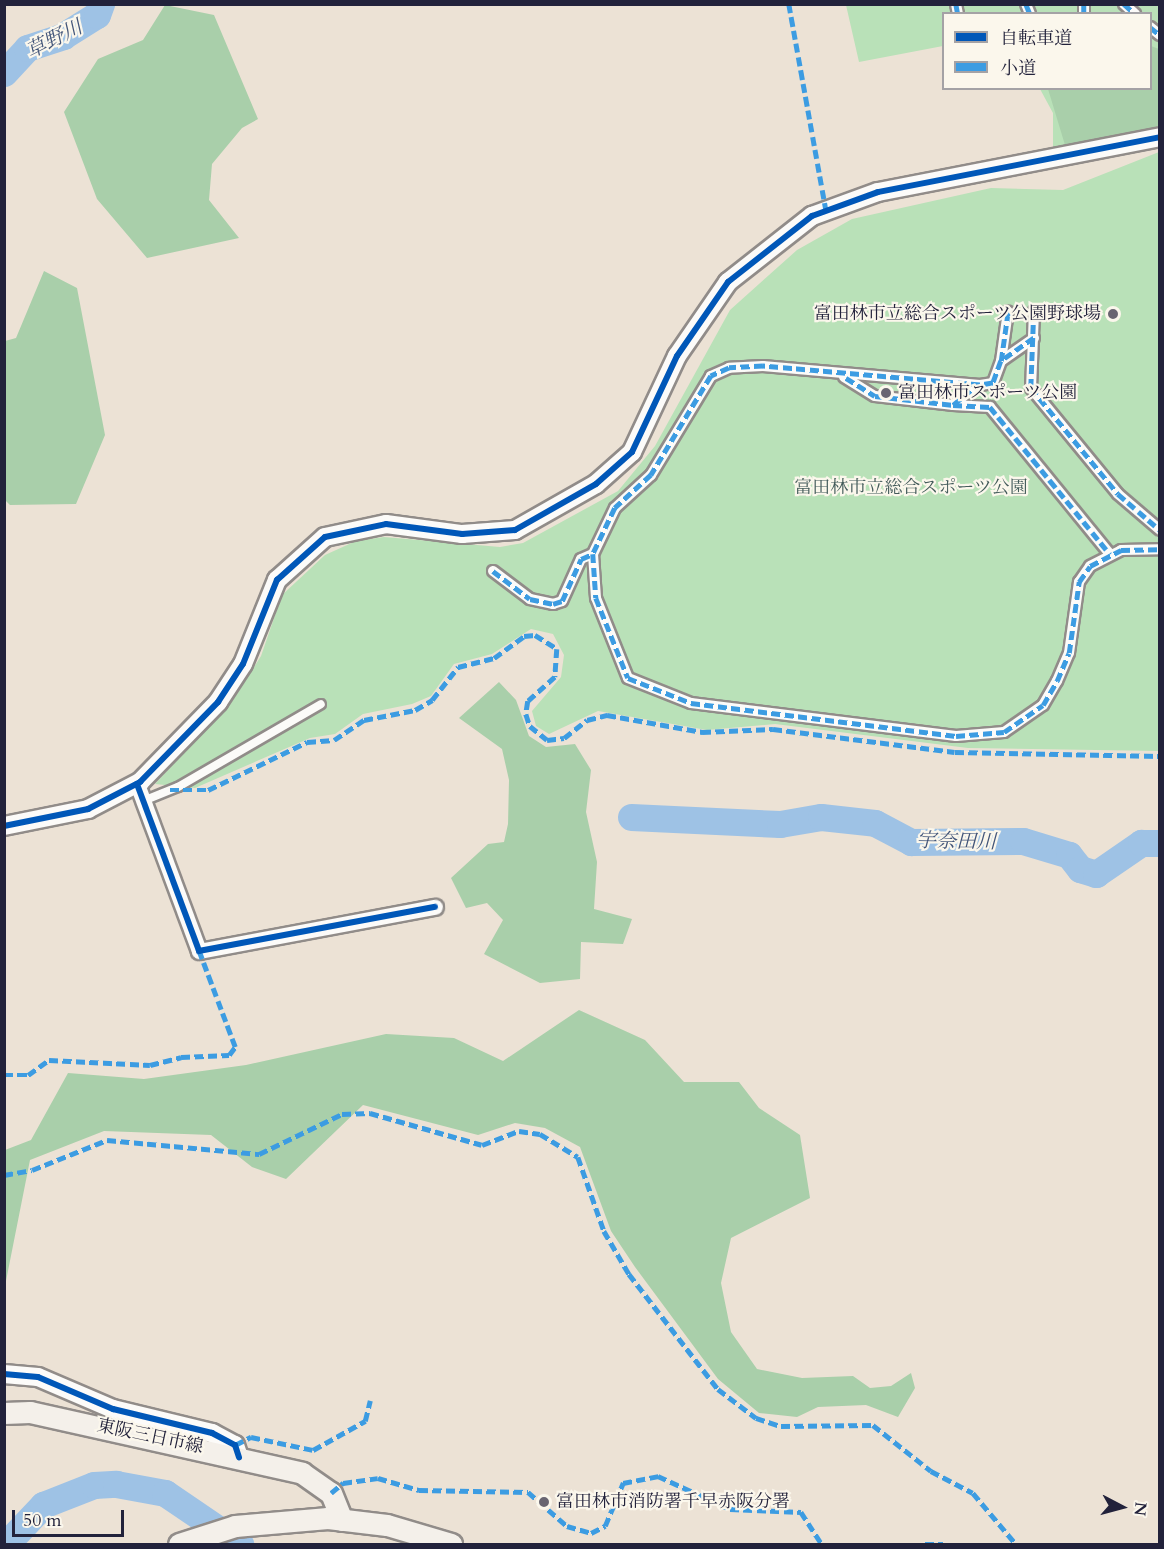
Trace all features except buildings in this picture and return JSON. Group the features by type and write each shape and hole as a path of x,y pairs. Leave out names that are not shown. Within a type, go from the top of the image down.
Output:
{"main road":[{"name":"東阪三日市線","path":"4,1413 30,1412 239,1457 321,1484 342,1520"},
{"path":"179,1545 235,1526 294,1519 342,1520 387,1525 450,1545"}],"street":[{"path":"4,826 88,809 140,792 218,702 243,664 266,598 308,548 363,525 462,534 515,530 596,484 632,452 677,356 728,282 812,216 878,192 1160,137"},
{"path":"1008,311 1001,361 993,383 977,385 844,377 763,366 729,368 711,376 651,475 615,508 593,554 596,598 620,665 638,685 691,704 956,736 1004,732 1043,705 1069,653 1079,582 1090,566 1110,554 1160,549"},
{"path":"1034,311 1031,388 1118,494 1160,530"},
{"path":"1001,361 1034,338"},
{"path":"844,377 875,396 990,407 1110,554"},
{"path":"953,405 977,385"},
{"path":"493,571 530,599 553,604 562,601 581,559 593,554"},
{"path":"140,792 199,951 435,907"},
{"path":"4,1374 38,1377 102,1405 212,1433 235,1445 239,1457"}],"lane":[{"path":"140,792 178,786 321,704"}],"green space":[{"path":"165,5 214,15 258,119 242,128 212,164 209,200 239,238 147,258 97,199 64,112 98,59 143,40"},
{"path":"846,5 1159,5 1159,131 1053,151 1053,113 1041,90 1152,90 1152,12 942,12 942,46 859,62"},
{"path":"1152,46 1159,49 1159,126 1065,145 1048,90 1152,90"},
{"name":"富田林市立総合スポーツ公園","path":"1159,152 1159,751 968,748 775,724 707,730 598,711 549,734 536,726 532,711 561,677 564,655 553,634 531,629 492,654 454,664 431,696 412,704 363,714 335,734 310,738 195,788 155,784 233,700 261,656 282,595 325,555 356,541 384,537 500,547 523,543 618,491 655,446 730,310 797,250 852,219 991,188 1063,190"},
{"path":"44,271 77,288 105,435 76,504 10,505 4,499 5,341 16,338"},
{"path":"499,682 516,700 529,736 546,747 575,744 591,770 586,812 597,862 594,909 632,919 623,944 581,942 580,979 540,983 484,954 503,920 487,903 466,908 451,878 488,844 504,842 508,824 509,780 502,749 459,718"},
{"path":"579,1010 645,1040 684,1082 739,1082 759,1108 800,1135 810,1198 731,1238 721,1283 731,1332 757,1369 802,1378 853,1376 870,1388 891,1386 911,1373 915,1388 898,1417 866,1405 818,1407 797,1417 759,1413 718,1379 635,1267 611,1231 580,1147 545,1128 515,1123 478,1135 363,1105 286,1179 252,1167 211,1135 104,1131 30,1160 5,1286 5,1150 31,1140 68,1073 144,1079 246,1065 386,1034 454,1038 503,1061"}],"waterway":[{"name":"草野川","path":"4,73 27,48 63,36 97,15 101,4"},
{"name":"宇奈田川","path":"631,817 780,824 821,817 875,823 911,842 1023,841 1069,855 1080,869 1096,874 1141,843 1160,843"},
{"path":"6,1544 43,1505 94,1485 116,1484 165,1493 240,1544"}],"marked path":[{"path":"789,4 826,209"},
{"path":"956,4 958,12"},
{"path":"1026,4 1029,12"},
{"path":"1084,4 1084,12"},
{"path":"1124,4 1133,12"},
{"path":"1152,29 1160,35"},
{"path":"1001,361 1008,311"},
{"path":"1034,311 1031,388 1118,494 1160,530"},
{"path":"1034,338 1001,361 993,383 980,385 763,366 729,368 711,376 651,475 615,508 593,554 596,598 628,678 691,703 956,736 1004,732 1043,705 1057,681 1069,653 1079,582 1090,566 1121,550 1160,549"},
{"path":"846,378 875,396 953,405 977,385"},
{"path":"953,405 990,407 1110,554"},
{"path":"493,571 530,599 553,604 562,601 581,559 593,554"},
{"path":"170,790 208,790 307,742 334,740 364,720 415,710 432,700 458,667 494,658 524,636 535,635 557,649 555,677 528,701 526,714 530,726 547,740 564,738 587,720 607,715 702,732 773,729 955,752 1160,756"},
{"path":"4,1075 28,1075 49,1060 150,1065 181,1057 229,1055 235,1047 199,951"},
{"path":"4,1175 32,1170 107,1140 259,1154 342,1114 370,1113 482,1145 519,1131 540,1134 578,1157 604,1231 629,1274 718,1389 756,1418 781,1426 873,1425 931,1471 973,1493 1016,1544"},
{"path":"235,1445 251,1437 313,1450 365,1421 370,1401"},
{"path":"331,1493 343,1483 378,1478 419,1490 528,1492 567,1526 591,1533 605,1526 623,1483 658,1476 730,1509 801,1512 822,1544"},
{"path":"925,1544 943,1544"}],"cycle path":[{"path":"4,826 88,809 140,782 218,702 243,664 277,580 325,537 386,524 462,534 515,530 596,484 632,452 677,356 728,282 812,216 878,192 1160,137"},
{"path":"137,784 199,951 435,907"},
{"path":"4,1374 38,1377 113,1409 212,1433 235,1445 239,1457"}],"place":[{"name":"富田林市立総合スポーツ公園野球場","path":"1113,314"},
{"name":"富田林市スポーツ公園","path":"886,393"},
{"name":"富田林市消防署千早赤阪分署","path":"544,1502"}]}
